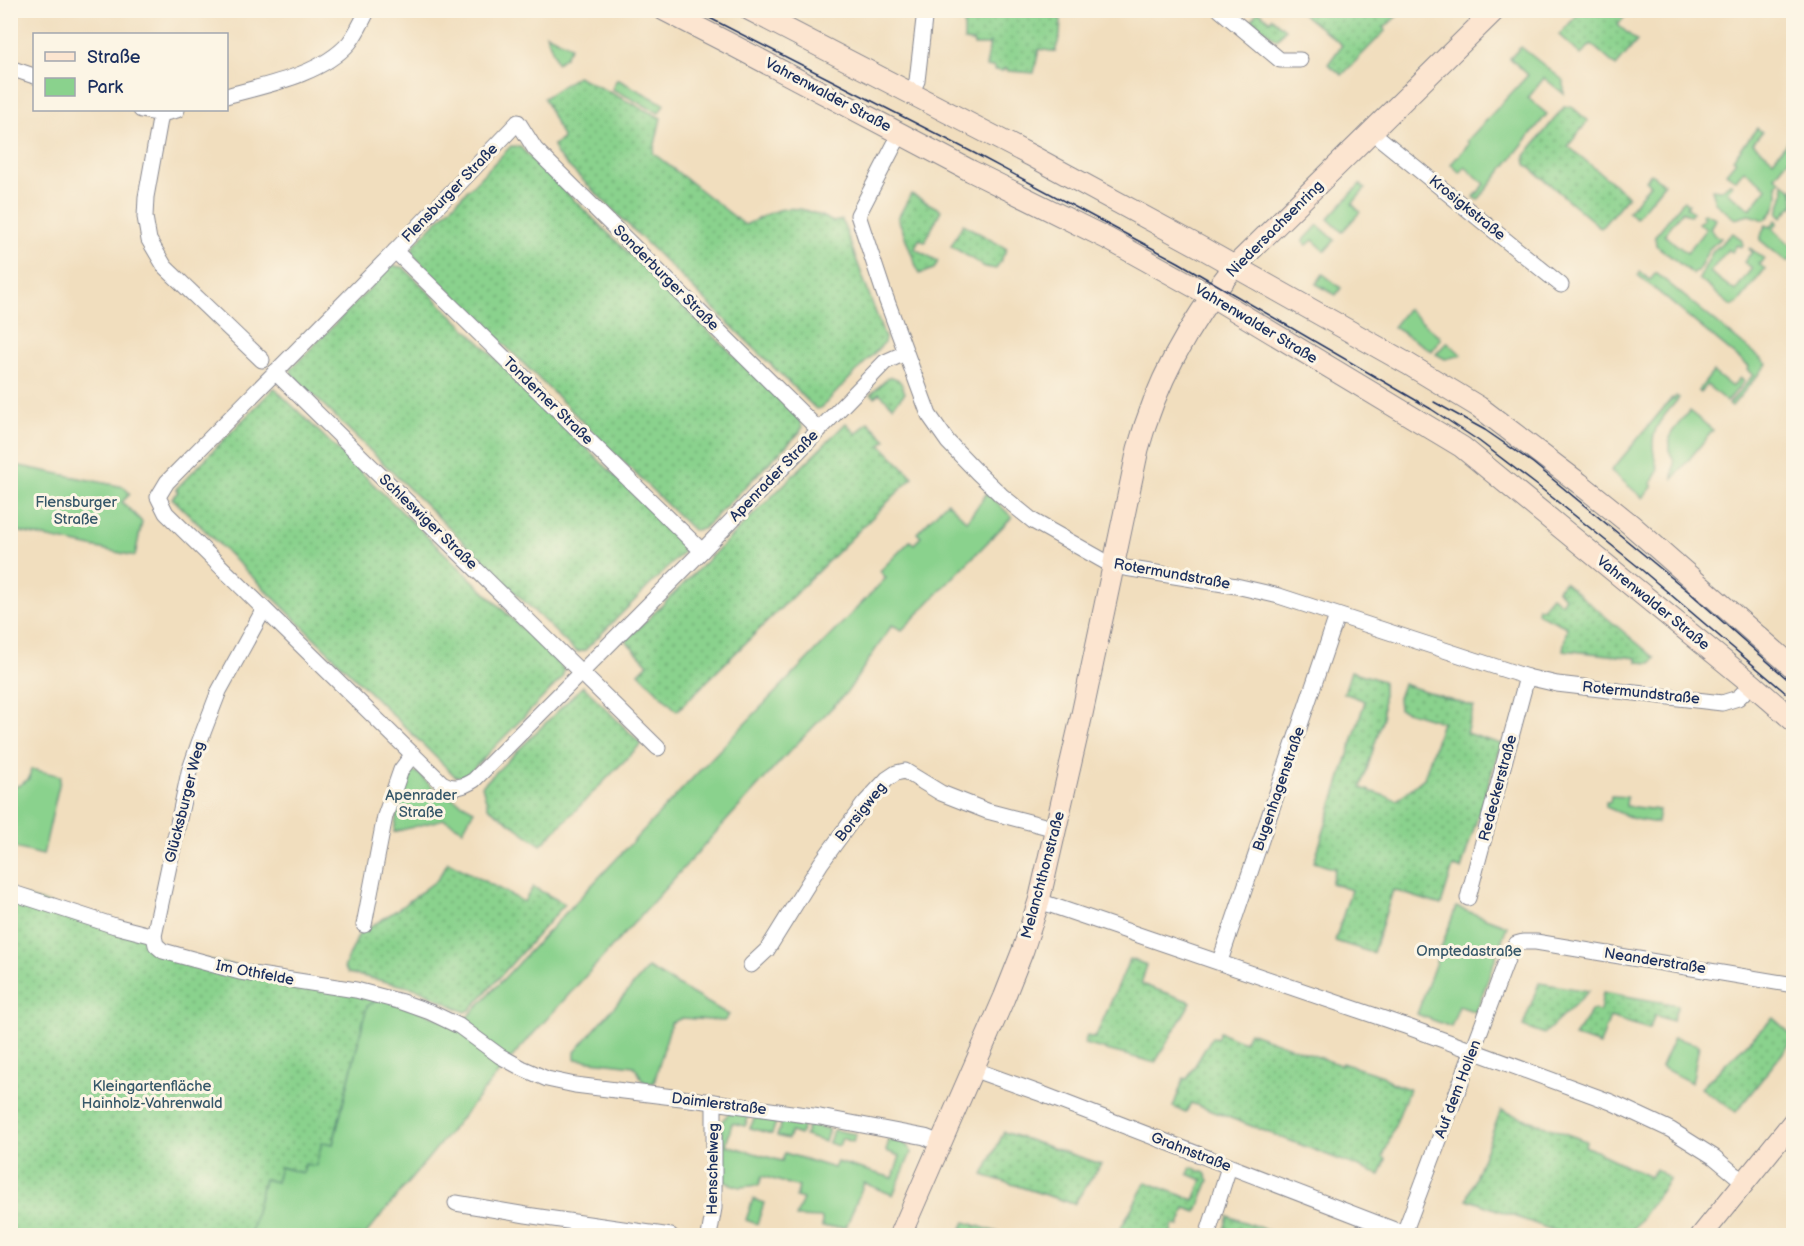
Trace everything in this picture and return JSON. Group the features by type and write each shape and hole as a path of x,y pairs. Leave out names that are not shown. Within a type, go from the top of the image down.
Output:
{"main road":[{"name":"Vahrenwalder Straße","path":"664,10 736,46 896,141 1108,239 1211,296 1462,447 1752,684 1794,721"},
{"path":"750,10 1032,156 1408,364 1479,407 1630,524 1794,668"},
{"name":"Niedersachsenring","path":"1113,566 1146,418 1162,381 1211,296 1234,267 1495,10"},
{"name":"Melanchthonstraße","path":"900,1236 1023,950 1039,901 1113,566"},
{"path":"1701,1236 1794,1121"}],"street":[{"path":"228,95 304,73 329,60 348,43 368,10"},
{"path":"911,93 917,81 925,10"},
{"path":"1220,10 1280,60 1300,60"},
{"path":"10,68 33,76"},
{"path":"146,111 162,114 173,111"},
{"path":"162,114 146,197 145,217 149,240 165,267 262,360"},
{"name":"Flensburger Straße","path":"158,497 167,482 518,122"},
{"name":"Sonderburger Straße","path":"518,122 535,149 819,430"},
{"name":"Krosigkstraße","path":"1372,132 1561,285"},
{"name":"Rotermundstraße","path":"896,141 858,215 905,353 929,415 948,442 1001,495 1033,521 1113,566 1236,586 1279,596 1527,677 1557,684 1722,703 1738,698 1752,684"},
{"name":"Tonderner Straße","path":"395,250 702,551"},
{"name":"Apenrader Straße","path":"158,497 166,513 442,783 449,787 466,785 474,780 702,551 885,362 905,353"},
{"name":"Schleswiger Straße","path":"275,372 658,748"},
{"name":"Glücksburger Weg","path":"154,936 189,772 219,691 264,609"},
{"name":"Bugenhagenstraße","path":"1220,961 1337,616"},
{"name":"Redeckerstraße","path":"1468,898 1527,677"},
{"path":"363,925 385,816 401,770 413,754"},
{"name":"Borsigweg","path":"752,965 767,950 821,863 864,804 887,778 896,773 905,771 941,793 987,811 1056,829"},
{"name":"Im Othfelde","path":"10,892 115,926 154,936 156,945 163,951 240,972 356,990 402,1002 459,1026 500,1056"},
{"path":"1039,901 1220,961 1472,1050 1634,1112 1671,1130 1705,1152 1744,1182"},
{"name":"Neanderstraße","path":"1516,944 1530,941 1794,985"},
{"name":"Auf dem Hollen","path":"1406,1235 1472,1050 1509,954 1516,944"},
{"name":"Daimlerstraße","path":"500,1056 548,1079 599,1088 820,1117 925,1137 940,1143"},
{"name":"Grahnstraße","path":"972,1069 1406,1235"},
{"name":"Henschelweg","path":"709,1236 714,1208 714,1102"},
{"path":"1207,1236 1229,1167"},
{"path":"456,1203 671,1236"}],"green space":[{"path":"964,11 1048,11 1061,19 1060,36 1055,52 1039,49 1034,73 1008,71 1007,69 994,70 994,67 986,67 990,42 989,45 974,45 973,42 964,41"},
{"path":"1258,11 1270,21 1272,18 1285,29 1277,40 1252,20"},
{"path":"1299,11 1395,11 1399,14 1384,28 1386,30 1342,75 1328,64 1342,45"},
{"path":"1581,11 1629,11 1618,25 1637,41 1616,66 1591,44 1581,55 1559,35"},
{"path":"546,34 571,46 565,57 557,63"},
{"path":"1521,47 1564,81 1564,94 1544,78 1528,98 1547,114 1478,200 1474,197 1485,184 1465,167 1460,173 1451,164 1469,144 1467,141 1528,75 1510,58"},
{"path":"577,76 661,118 653,153 745,225 774,211 790,208 810,211 833,222 842,220 885,338 884,343 821,408 816,409 557,155 553,145 563,139 544,98"},
{"path":"617,79 664,104 659,113 612,89"},
{"path":"1564,107 1572,107 1588,121 1568,146 1628,196 1601,228 1526,164 1525,156"},
{"path":"1757,128 1762,132 1753,143 1773,160 1793,135 1793,154 1775,176 1780,181 1777,185 1778,195 1769,216 1765,220 1749,215 1735,219 1714,202 1712,189 1721,190 1730,183 1732,185 1727,192 1750,209 1767,188 1744,170 1736,180 1726,173 1736,161 1733,159"},
{"path":"511,146 520,147 800,420 802,427 800,432 703,529 693,530 413,255 412,250 416,243"},
{"path":"1651,174 1664,184 1636,218 1628,212 1650,184 1645,180"},
{"path":"1783,183 1793,189 1794,207 1792,206 1782,217 1778,213 1784,193"},
{"path":"1360,184 1365,189 1352,204 1360,212 1342,232 1328,219"},
{"path":"911,194 941,210 925,242 919,239 915,249 938,261 934,269 919,274 898,218"},
{"path":"1684,200 1693,212 1690,216 1682,211 1664,235 1687,253 1706,229 1698,223 1704,219 1702,215 1704,213 1716,218 1710,228 1714,235 1721,238 1709,249 1698,271 1693,274 1656,245 1655,236"},
{"path":"1776,220 1778,222 1773,229 1793,247 1793,259 1787,262 1760,240 1766,225 1770,227"},
{"path":"963,224 1007,249 996,269 985,267 951,246"},
{"path":"1318,225 1335,240 1325,251 1313,240 1307,245 1303,241"},
{"path":"1733,233 1741,239 1743,245 1741,247 1737,245 1732,252 1728,249 1710,272 1735,291 1752,268 1744,262 1752,252 1750,248 1764,259 1759,264 1765,269 1738,303 1731,306 1699,279 1713,251"},
{"path":"392,266 403,267 684,544 683,552 585,650 579,652 574,650 293,375 292,368"},
{"path":"1640,272 1650,280 1656,273 1767,364 1732,406 1729,404 1753,375 1747,370 1749,367 1638,275"},
{"path":"1323,274 1341,288 1336,295 1316,284"},
{"path":"1407,309 1441,338 1432,351 1393,327"},
{"path":"1447,342 1462,355 1445,359 1436,354"},
{"path":"1713,372 1732,387 1740,378 1744,381 1727,402 1707,385 1700,393 1698,391"},
{"path":"889,377 893,377 902,384 905,393 893,406 879,393 875,397 871,394"},
{"path":"274,388 564,669 562,678 463,777 455,776 172,498 178,492 176,489"},
{"path":"1676,396 1679,398 1655,431 1653,447 1658,470 1651,484 1653,486 1643,498 1611,471"},
{"path":"1689,411 1713,430 1673,479 1674,461 1669,450 1669,441 1672,432"},
{"path":"868,422 886,440 881,445 913,477 677,711 639,673 648,664 626,641 846,423 856,434"},
{"name":"Flensburger Straße","path":"15,465 124,487 130,494 122,502 142,522 135,556 11,530 11,486"},
{"path":"987,493 1012,517 902,630 892,625 848,691 788,753 505,1065 365,1235 250,1236 264,1179 280,1167 303,1173 305,1164 322,1141 333,1144 367,1006 383,996 459,1026 704,766 886,578 880,571 910,541 914,544 921,537 917,533 947,502 967,521"},
{"path":"1564,582 1655,658 1651,663 1637,662 1637,658 1563,650 1567,627 1537,613 1538,607 1541,609 1552,596 1561,603 1565,597 1557,590"},
{"path":"1351,671 1383,681 1383,718 1361,788 1397,800 1424,778 1442,722 1399,709 1398,698 1403,684 1474,707 1466,733 1501,744 1461,869 1453,867 1441,905 1393,890 1373,953 1335,941 1351,890 1331,883 1335,869 1314,862 1365,701 1344,693"},
{"path":"583,686 641,744 541,845 488,807 482,786"},
{"path":"31,769 61,776 43,855 11,847 11,787 18,786 29,779"},
{"name":"Apenrader Straße","path":"412,771 418,773 432,787 474,810 463,830 444,819 394,832 399,801"},
{"path":"1611,796 1627,797 1626,806 1659,810 1657,823 1634,819 1606,807 1606,802 1610,802"},
{"path":"448,862 524,902 533,887 565,904 470,1010 465,1012 418,989 348,973 344,968 359,934 397,910 437,880"},
{"name":"Kleingartenfläche Hainholz-Vahrenwald","path":"10,892 154,936 163,951 383,996 367,1006 333,1144 322,1142 316,1166 305,1164 303,1173 280,1167 276,1182 264,1179 250,1235 11,1235"},
{"name":"Omptedastraße","path":"1456,907 1507,926 1476,1012 1459,1006 1451,1027 1417,1014"},
{"path":"1130,959 1147,965 1141,984 1191,1002 1155,1063 1084,1044 1087,1036 1095,1038"},
{"path":"648,968 729,1015 724,1021 682,1018 671,1023 654,1083 644,1082 634,1066 575,1059 575,1052"},
{"path":"1539,983 1589,991 1544,1034 1523,1026"},
{"path":"1603,992 1678,1005 1672,1021 1655,1015 1649,1029 1610,1017 1600,1045 1574,1036 1592,1010 1600,1011"},
{"path":"1773,1018 1793,1036 1793,1040 1736,1112 1701,1088"},
{"path":"1220,1032 1244,1042 1249,1032 1340,1065 1342,1063 1383,1076 1392,1083 1409,1089 1383,1157 1386,1159 1380,1175 1191,1103 1186,1112 1173,1107 1184,1078 1187,1079 1212,1037 1217,1039"},
{"path":"1674,1038 1699,1045 1692,1083 1661,1067"},
{"path":"1501,1110 1586,1141 1585,1146 1650,1177 1655,1169 1670,1179 1629,1235 1566,1235 1467,1199"},
{"path":"736,1112 749,1116 745,1126 732,1123 726,1145 782,1161 785,1153 834,1168 837,1162 893,1178 900,1156 886,1151 889,1140 906,1145 911,1153 893,1195 864,1183 846,1227 822,1227 822,1218 796,1217 803,1199 796,1197 799,1187 762,1176 759,1185 740,1187 721,1181 722,1121 729,1113"},
{"path":"755,1117 776,1122 772,1134 750,1128"},
{"path":"782,1122 804,1125 800,1135 791,1132 788,1139 777,1136"},
{"path":"808,1125 829,1129 825,1142 805,1136"},
{"path":"833,1130 856,1134 853,1142 842,1138 839,1146 829,1143"},
{"path":"1004,1132 1101,1164 1074,1204 983,1175"},
{"path":"1191,1167 1205,1173 1209,1180 1197,1212 1185,1208 1179,1226 1173,1225 1170,1235 1117,1235 1146,1182 1194,1200 1202,1180 1188,1174"},
{"path":"753,1199 764,1203 757,1224 746,1220"},
{"path":"1228,1216 1280,1235 1239,1235 1224,1230"},
{"path":"965,1222 1006,1235 958,1235"}],"tram line":[{"path":"694,10 974,153 1178,262 1431,409 1479,441 1538,486 1636,565 1794,700"},
{"path":"1434,402 1485,430 1533,463 1689,592 1794,685"}]}
